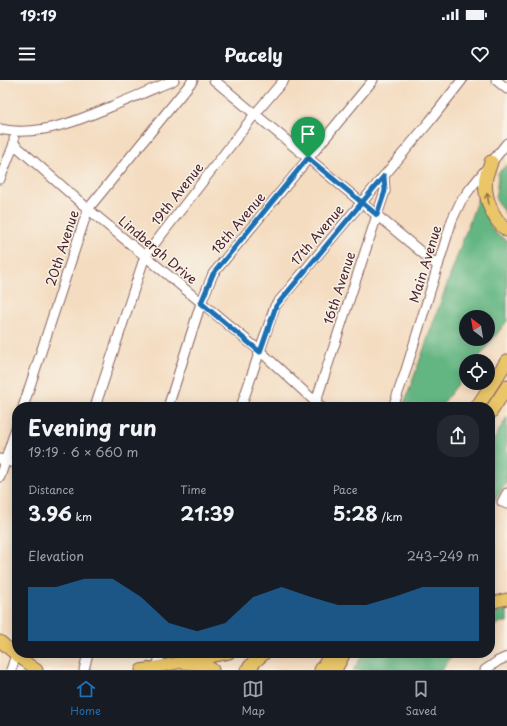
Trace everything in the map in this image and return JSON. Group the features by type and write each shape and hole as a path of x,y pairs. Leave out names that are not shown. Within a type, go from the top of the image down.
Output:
{"highway":[{"path":"491,162 486,178 486,190 489,207 502,227 507,230"},
{"path":"480,402 507,360"},
{"path":"495,405 507,387"},
{"path":"248,670 258,658"},
{"path":"322,670 329,658"},
{"path":"335,670 341,658"},
{"path":"182,662 203,664 212,670"}],"main road":[{"path":"495,601 507,599"},
{"path":"0,641 12,649"},
{"path":"23,658 37,670"},
{"path":"141,670 156,669 203,658"}],"street":[{"path":"0,129 28,131 67,124 174,80"},
{"name":"20th Avenue","path":"25,402 88,209 193,80"},
{"path":"214,80 438,266"},
{"name":"19th Avenue","path":"96,402 145,256 255,114 284,80"},
{"name":"18th Avenue","path":"170,402 201,303 213,274 373,80"},
{"name":"17th Avenue","path":"243,402 276,306 430,121 462,80"},
{"path":"496,80 507,88"},
{"path":"0,179 14,144 15,131"},
{"name":"Main Avenue","path":"395,402 452,220 461,201 507,143"},
{"name":"Lindbergh Drive","path":"14,144 88,209 260,352 313,402"},
{"name":"16th Avenue","path":"318,402 385,191 384,176"},
{"path":"0,477 3,459 12,437"},
{"path":"504,503 507,493"},
{"path":"11,670 15,658"},
{"path":"84,670 87,658"},
{"path":"156,669 159,658"},
{"path":"485,670 498,661 507,658"}],"green space":[{"path":"507,164 507,216 496,200 498,173"},
{"path":"479,195 493,231 507,241 507,321 495,336 495,310 459,310 459,346 488,346 481,354 459,354 459,383 444,402 405,402"},
{"path":"507,417 507,482 495,500 495,437"},
{"path":"507,610 507,622 501,622 495,626 495,613"},
{"path":"361,658 451,658 442,670 353,670"}],"route":[{"path":"308,158 213,274 201,303 260,352 276,306 362,202 384,176 385,191 377,215 362,202 308,158"}]}
